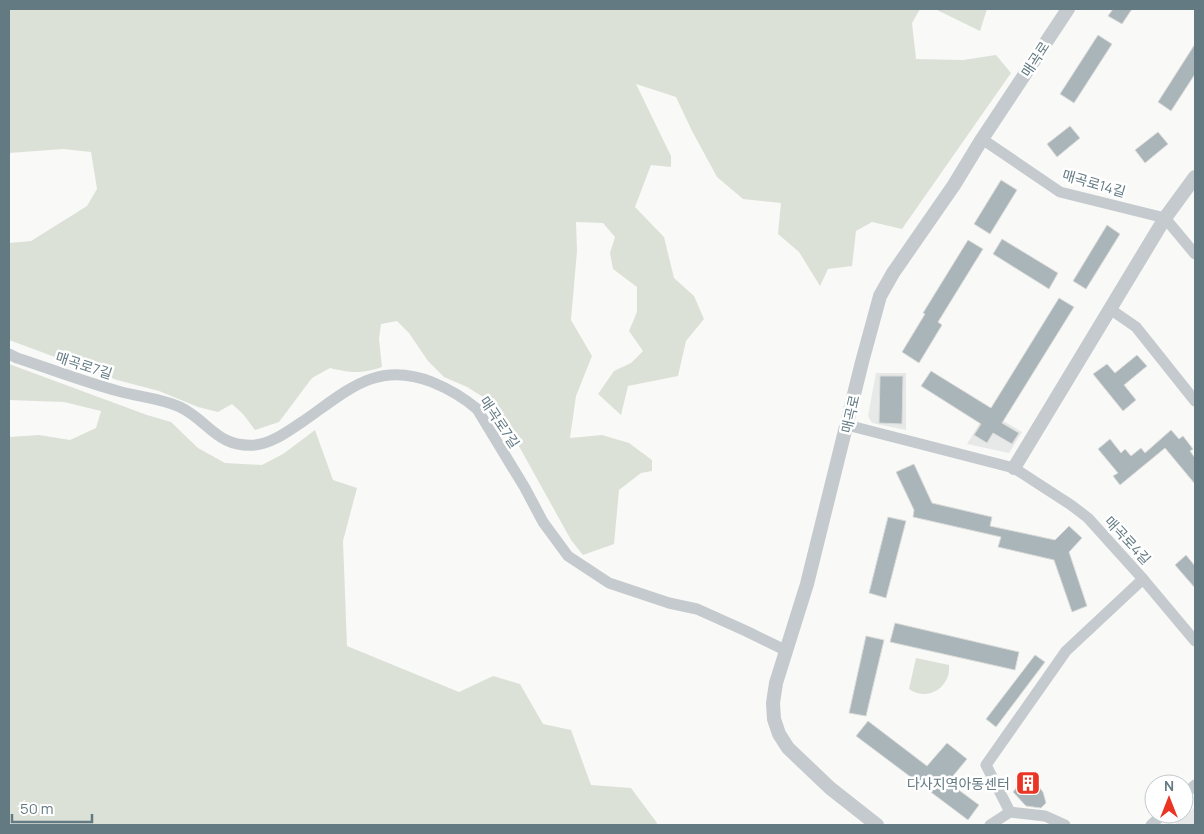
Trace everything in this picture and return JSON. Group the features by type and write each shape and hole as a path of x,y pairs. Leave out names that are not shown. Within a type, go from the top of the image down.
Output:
{"street":[{"name":"매곡로","path":"876,825 830,788 788,748 779,734 774,719 773,703 776,683 807,584 880,296 893,273 954,185 982,139 1068,9"},
{"name":"매곡로14길","path":"982,139 1060,192 1165,218"},
{"path":"1014,468 1165,218 1195,177"},
{"path":"1165,218 1195,254"},
{"path":"1110,309 1136,327 1195,401"},
{"name":"매곡로7길","path":"9,354 117,391 164,401 190,412 223,440 243,445 258,445 274,440 368,380 386,374 404,374 429,380 466,399 477,409 525,488 543,522 568,556 609,583 660,600 697,609 746,630 787,651"},
{"name":"매곡로4길","path":"847,425 1014,468 1088,518 1143,578 1066,651 986,765 1010,812"},
{"path":"1143,578 1195,641"},
{"path":"990,825 1010,812 1045,816 1065,825"}],"shaded area":[{"path":"9,9 920,9 912,23 916,59 963,60 996,55 1011,73 902,229 872,222 856,231 852,266 828,269 820,286 799,252 778,234 781,203 743,199 717,177 676,97 636,84 671,156 671,167 651,165 635,207 664,237 674,278 694,296 704,319 686,341 678,376 628,386 621,415 598,394 614,371 631,363 643,351 629,331 637,312 637,287 613,269 610,253 615,237 603,223 576,222 577,251 571,320 592,356 576,396 570,438 602,435 629,443 652,460 652,471 641,473 619,490 614,544 583,555 571,540 496,405 467,387 444,377 428,361 409,333 397,321 381,324 379,339 382,367 356,372 330,368 312,378 279,422 255,430 243,414 232,404 218,412 198,407 159,391 117,380 9,340 9,243 31,241 87,206 97,189 91,152 63,149 9,153"},
{"path":"935,9 987,9 980,31"},
{"path":"9,364 171,422 198,448 225,463 262,465 283,454 315,430 333,480 357,488 343,541 347,646 459,692 493,676 520,684 543,724 571,730 591,785 631,788 657,823 656,825 9,825 9,437 39,435 70,440 96,428 101,411 64,402 9,400"},
{"path":"876,373 906,373 906,430 872,423 868,416"},
{"path":"987,411 1022,432 1009,453 967,444"},
{"path":"916,658 949,665 949,673 942,686 930,693 923,694 909,689"},
{"path":"1194,808 1195,825 1174,825 1194,824"}],"building":[{"path":"1113,9 1132,9 1122,24 1108,16"},
{"path":"1098,35 1112,44 1074,103 1060,94"},
{"path":"1195,44 1195,74 1171,111 1158,102"},
{"path":"1070,126 1080,138 1057,157 1047,144"},
{"path":"1158,132 1168,144 1145,163 1135,150"},
{"path":"1001,180 1017,190 990,234 974,224"},
{"path":"1107,225 1120,234 1086,289 1073,281"},
{"path":"1002,239 1058,273 1049,289 993,254"},
{"path":"968,240 983,249 938,322 942,325 919,363 902,352 925,314 923,313"},
{"path":"1059,298 1074,307 1002,423 1019,433 1012,444 993,433 987,443 974,435 981,424 921,386 931,371 991,408"},
{"path":"1137,355 1147,366 1124,385 1136,400 1123,411 1093,374 1107,364 1115,373"},
{"path":"880,376 903,376 902,424 879,423"},
{"path":"1171,430 1179,439 1183,436 1193,449 1190,451 1195,458 1195,484 1165,448 1120,485 1113,476 1118,473 1098,449 1110,439 1121,453 1125,449 1131,456 1141,448 1145,453"},
{"path":"914,464 932,503 992,517 990,526 1055,540 1069,526 1082,538 1069,552 1087,606 1072,612 1054,560 998,547 1001,537 913,517 914,510 896,472"},
{"path":"888,517 906,521 886,598 869,593"},
{"path":"1186,555 1195,566 1195,588 1175,565"},
{"path":"895,623 1019,652 1015,670 890,642"},
{"path":"866,636 884,640 866,716 849,713"},
{"path":"1035,655 1045,662 996,727 986,719"},
{"path":"868,721 927,766 947,743 967,759 948,782 979,805 968,820 856,736"},
{"name":"다사지역아동센터","path":"1028,774 1043,792 1046,803 1041,808 1026,806 1013,792"}],"place":[{"name":"다사지역아동센터","path":"1028,783"}]}
